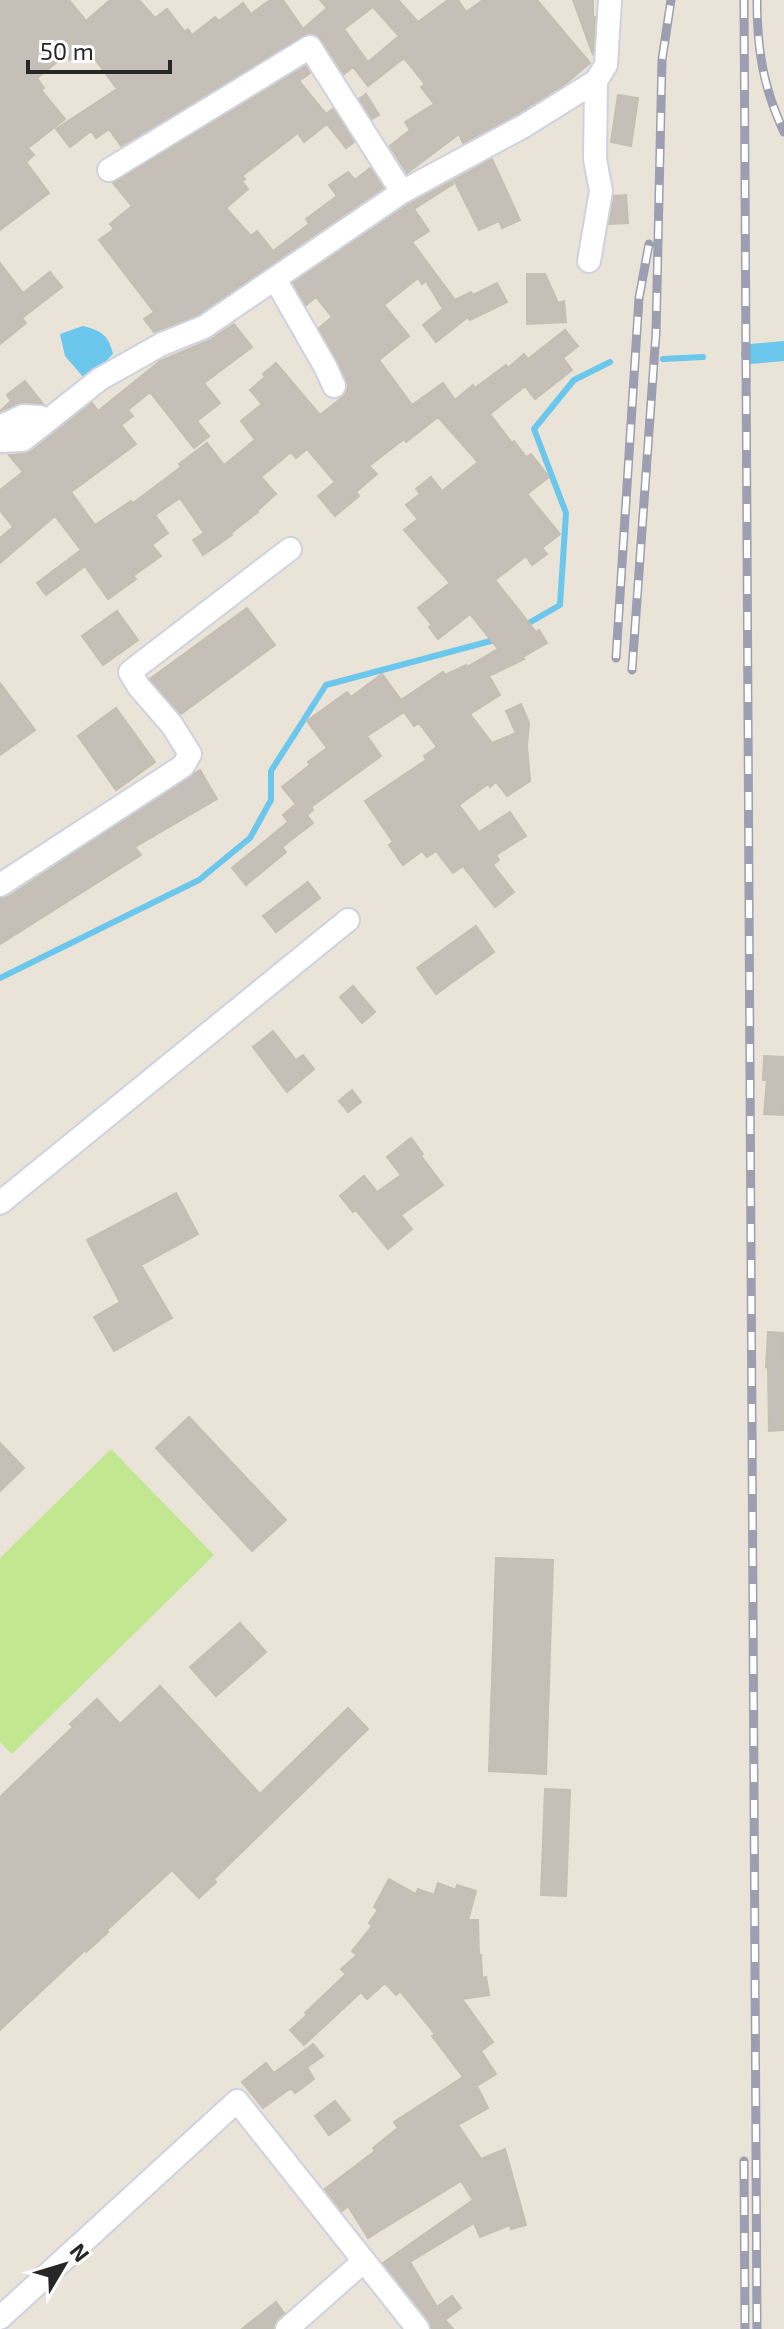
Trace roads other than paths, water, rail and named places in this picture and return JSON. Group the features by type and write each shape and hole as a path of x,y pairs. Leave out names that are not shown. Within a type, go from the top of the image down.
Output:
{"street":[{"path":"0,441 23,440 100,379 162,344 204,327 402,192 524,126 596,81 606,65 610,0"},
{"path":"109,170 310,47 402,192"},
{"path":"589,261 601,191 595,159 596,81"},
{"path":"275,279 334,386"},
{"path":"0,427 23,416 40,417"},
{"path":"0,885 183,766 190,754 172,725 130,672 290,549"},
{"path":"0,1203 348,920"},
{"path":"0,2318 237,2101 418,2329"},
{"path":"287,2329 364,2261"}],"water":[{"path":"83,326 103,335 113,354 84,378 65,356 60,334"}],"waterway":[{"path":"751,354 784,351"},
{"path":"663,359 703,357"},
{"path":"522,627 560,605 566,513 534,429 574,380 610,362"},
{"path":"0,978 199,880 250,838 271,800 271,771 326,685 498,639"}],"railway":[{"path":"632,670 656,333 662,60 671,0"},
{"path":"744,0 757,2329"},
{"path":"757,0 763,68 784,132"},
{"path":"616,658 639,298 649,244"},
{"path":"744,2161 745,2329"}]}
